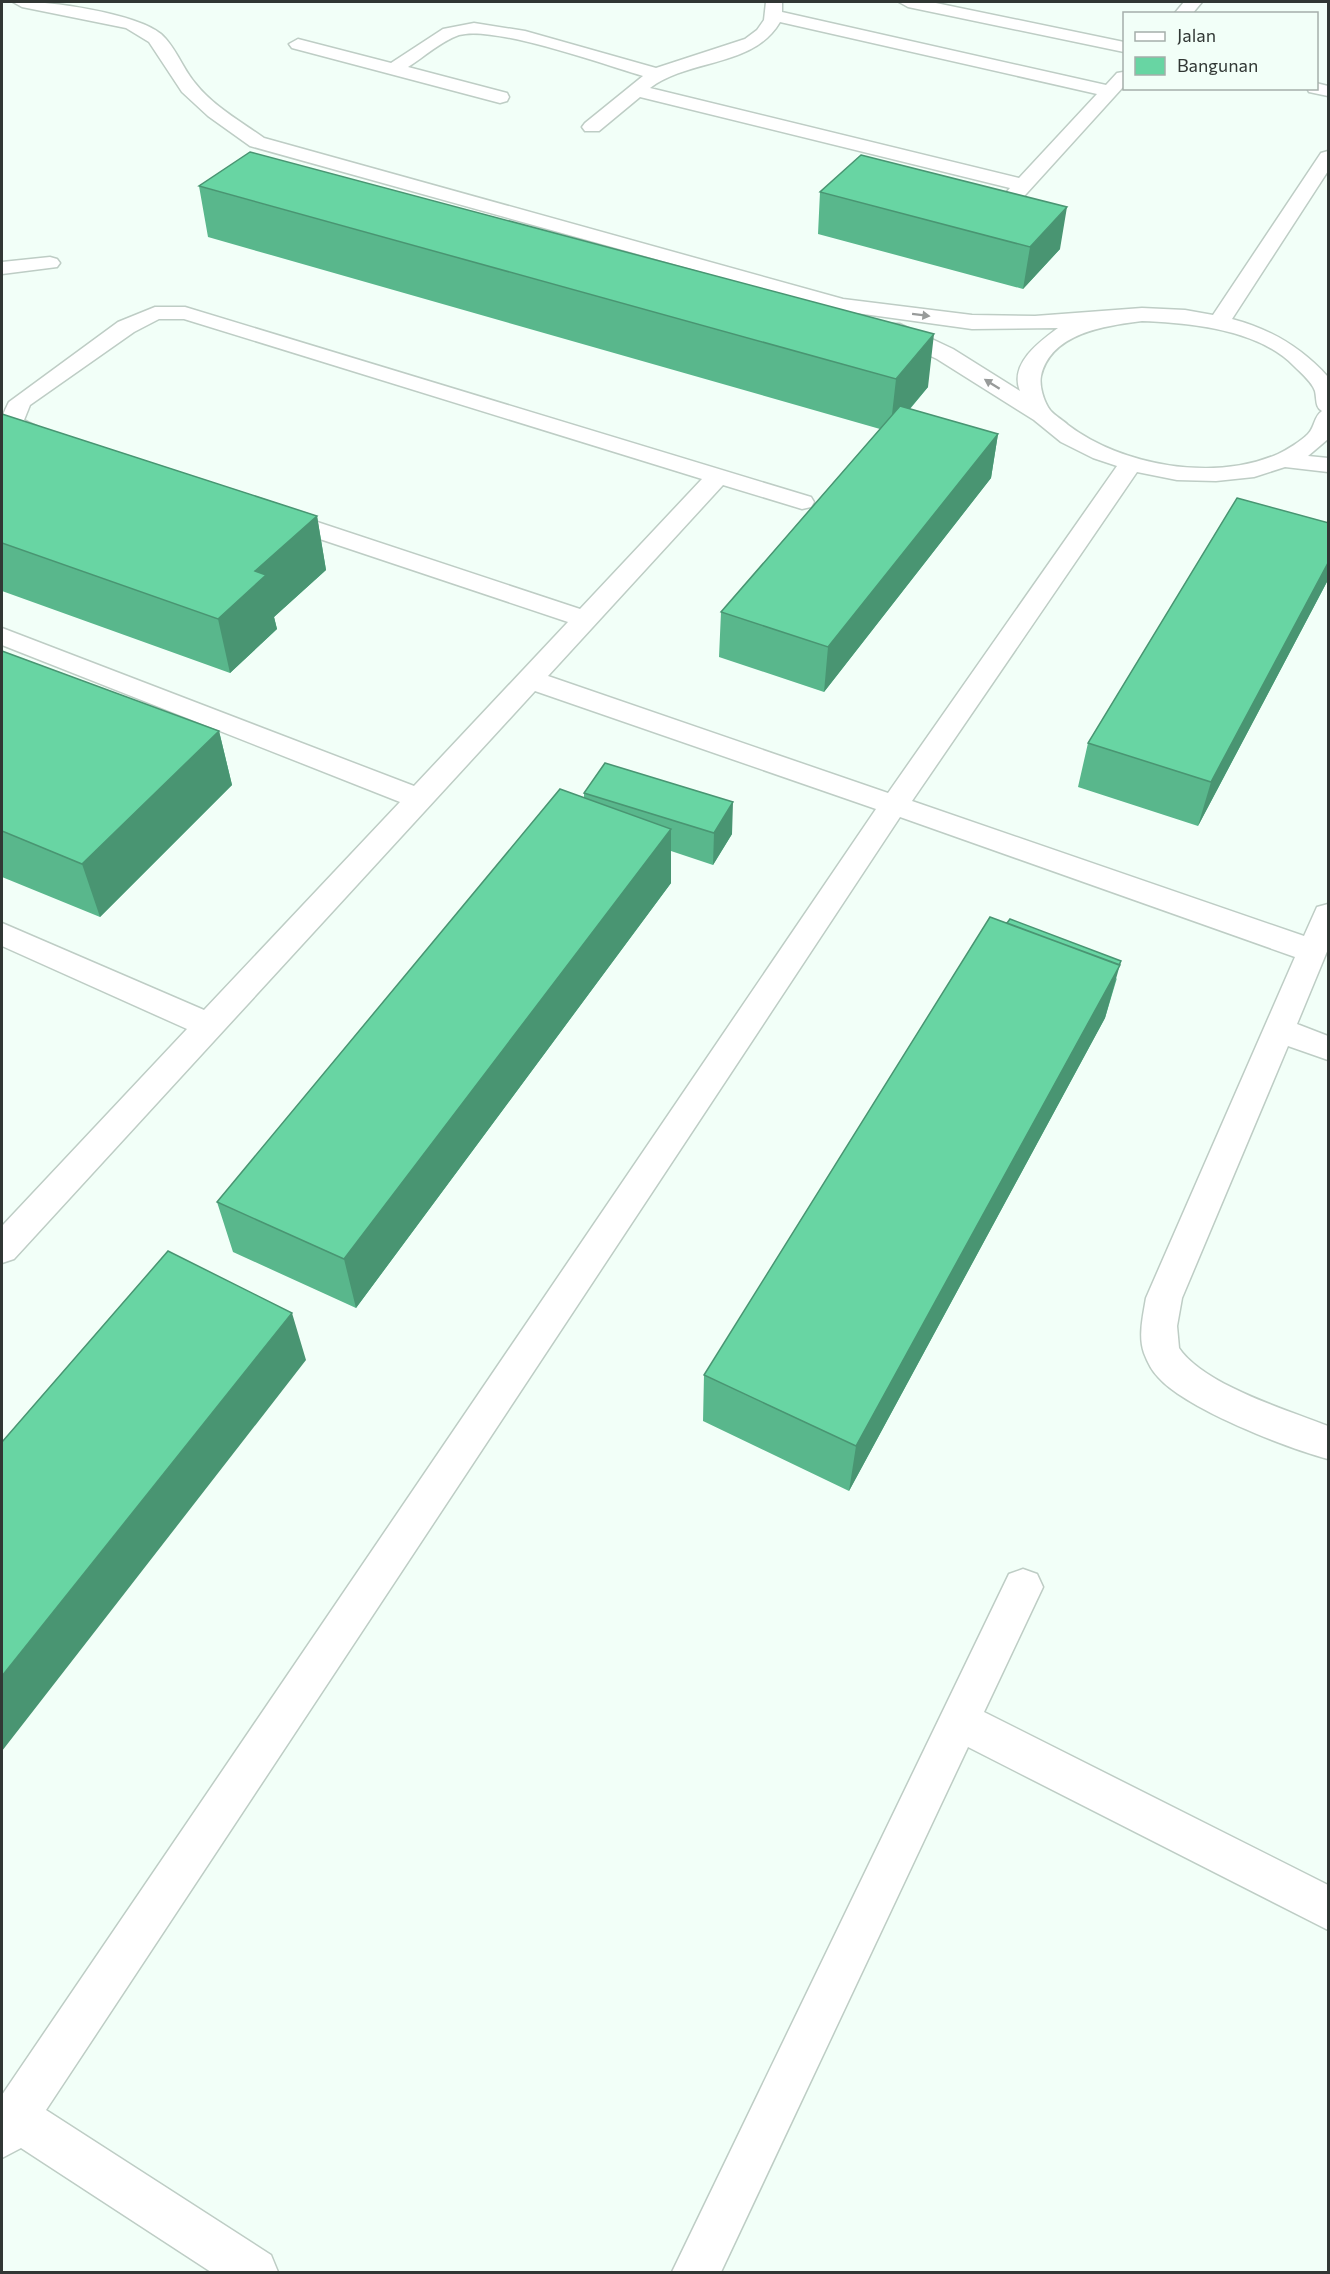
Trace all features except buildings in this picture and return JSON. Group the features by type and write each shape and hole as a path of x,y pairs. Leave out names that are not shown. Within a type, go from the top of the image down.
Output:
{"street":[{"path":"22,2 131,24 155,38 189,88 215,112 257,142 842,305 972,321 1035,323 1163,314 1219,322 1265,337 1302,359 1327,393"},
{"path":"908,2 1123,47"},
{"path":"592,127 665,70 746,47 767,30 775,9 1110,91"},
{"path":"393,69 456,30 470,27 498,29 659,75"},
{"path":"298,44 500,97"},
{"path":"996,216 1123,78"},
{"path":"639,91 1024,185"},
{"path":"1219,322 1329,157"},
{"path":"2,268 50,263"},
{"path":"842,305 945,354 1042,416 1078,444 1130,465 1185,474 1239,472 1285,460 1317,440 1329,417"},
{"path":"66,447 32,435 12,422 11,400 126,327 155,314 185,313 802,502"},
{"path":"1042,416 1028,384 1037,355 1065,332 1110,318"},
{"path":"1285,460 1329,465"},
{"path":"254,2272 8,2126 894,805 1130,465"},
{"path":"2,1249 718,476"},
{"path":"258,510 586,620"},
{"path":"2,636 420,799"},
{"path":"531,680 1312,951"},
{"path":"1329,915 1164,1298 1159,1331 1165,1361 1174,1371 1195,1386 1329,1443"},
{"path":"2,934 209,1025"},
{"path":"1279,1030 1329,1048"},
{"path":"696,2272 1023,1587"},
{"path":"959,1721 1329,1908"}]}
